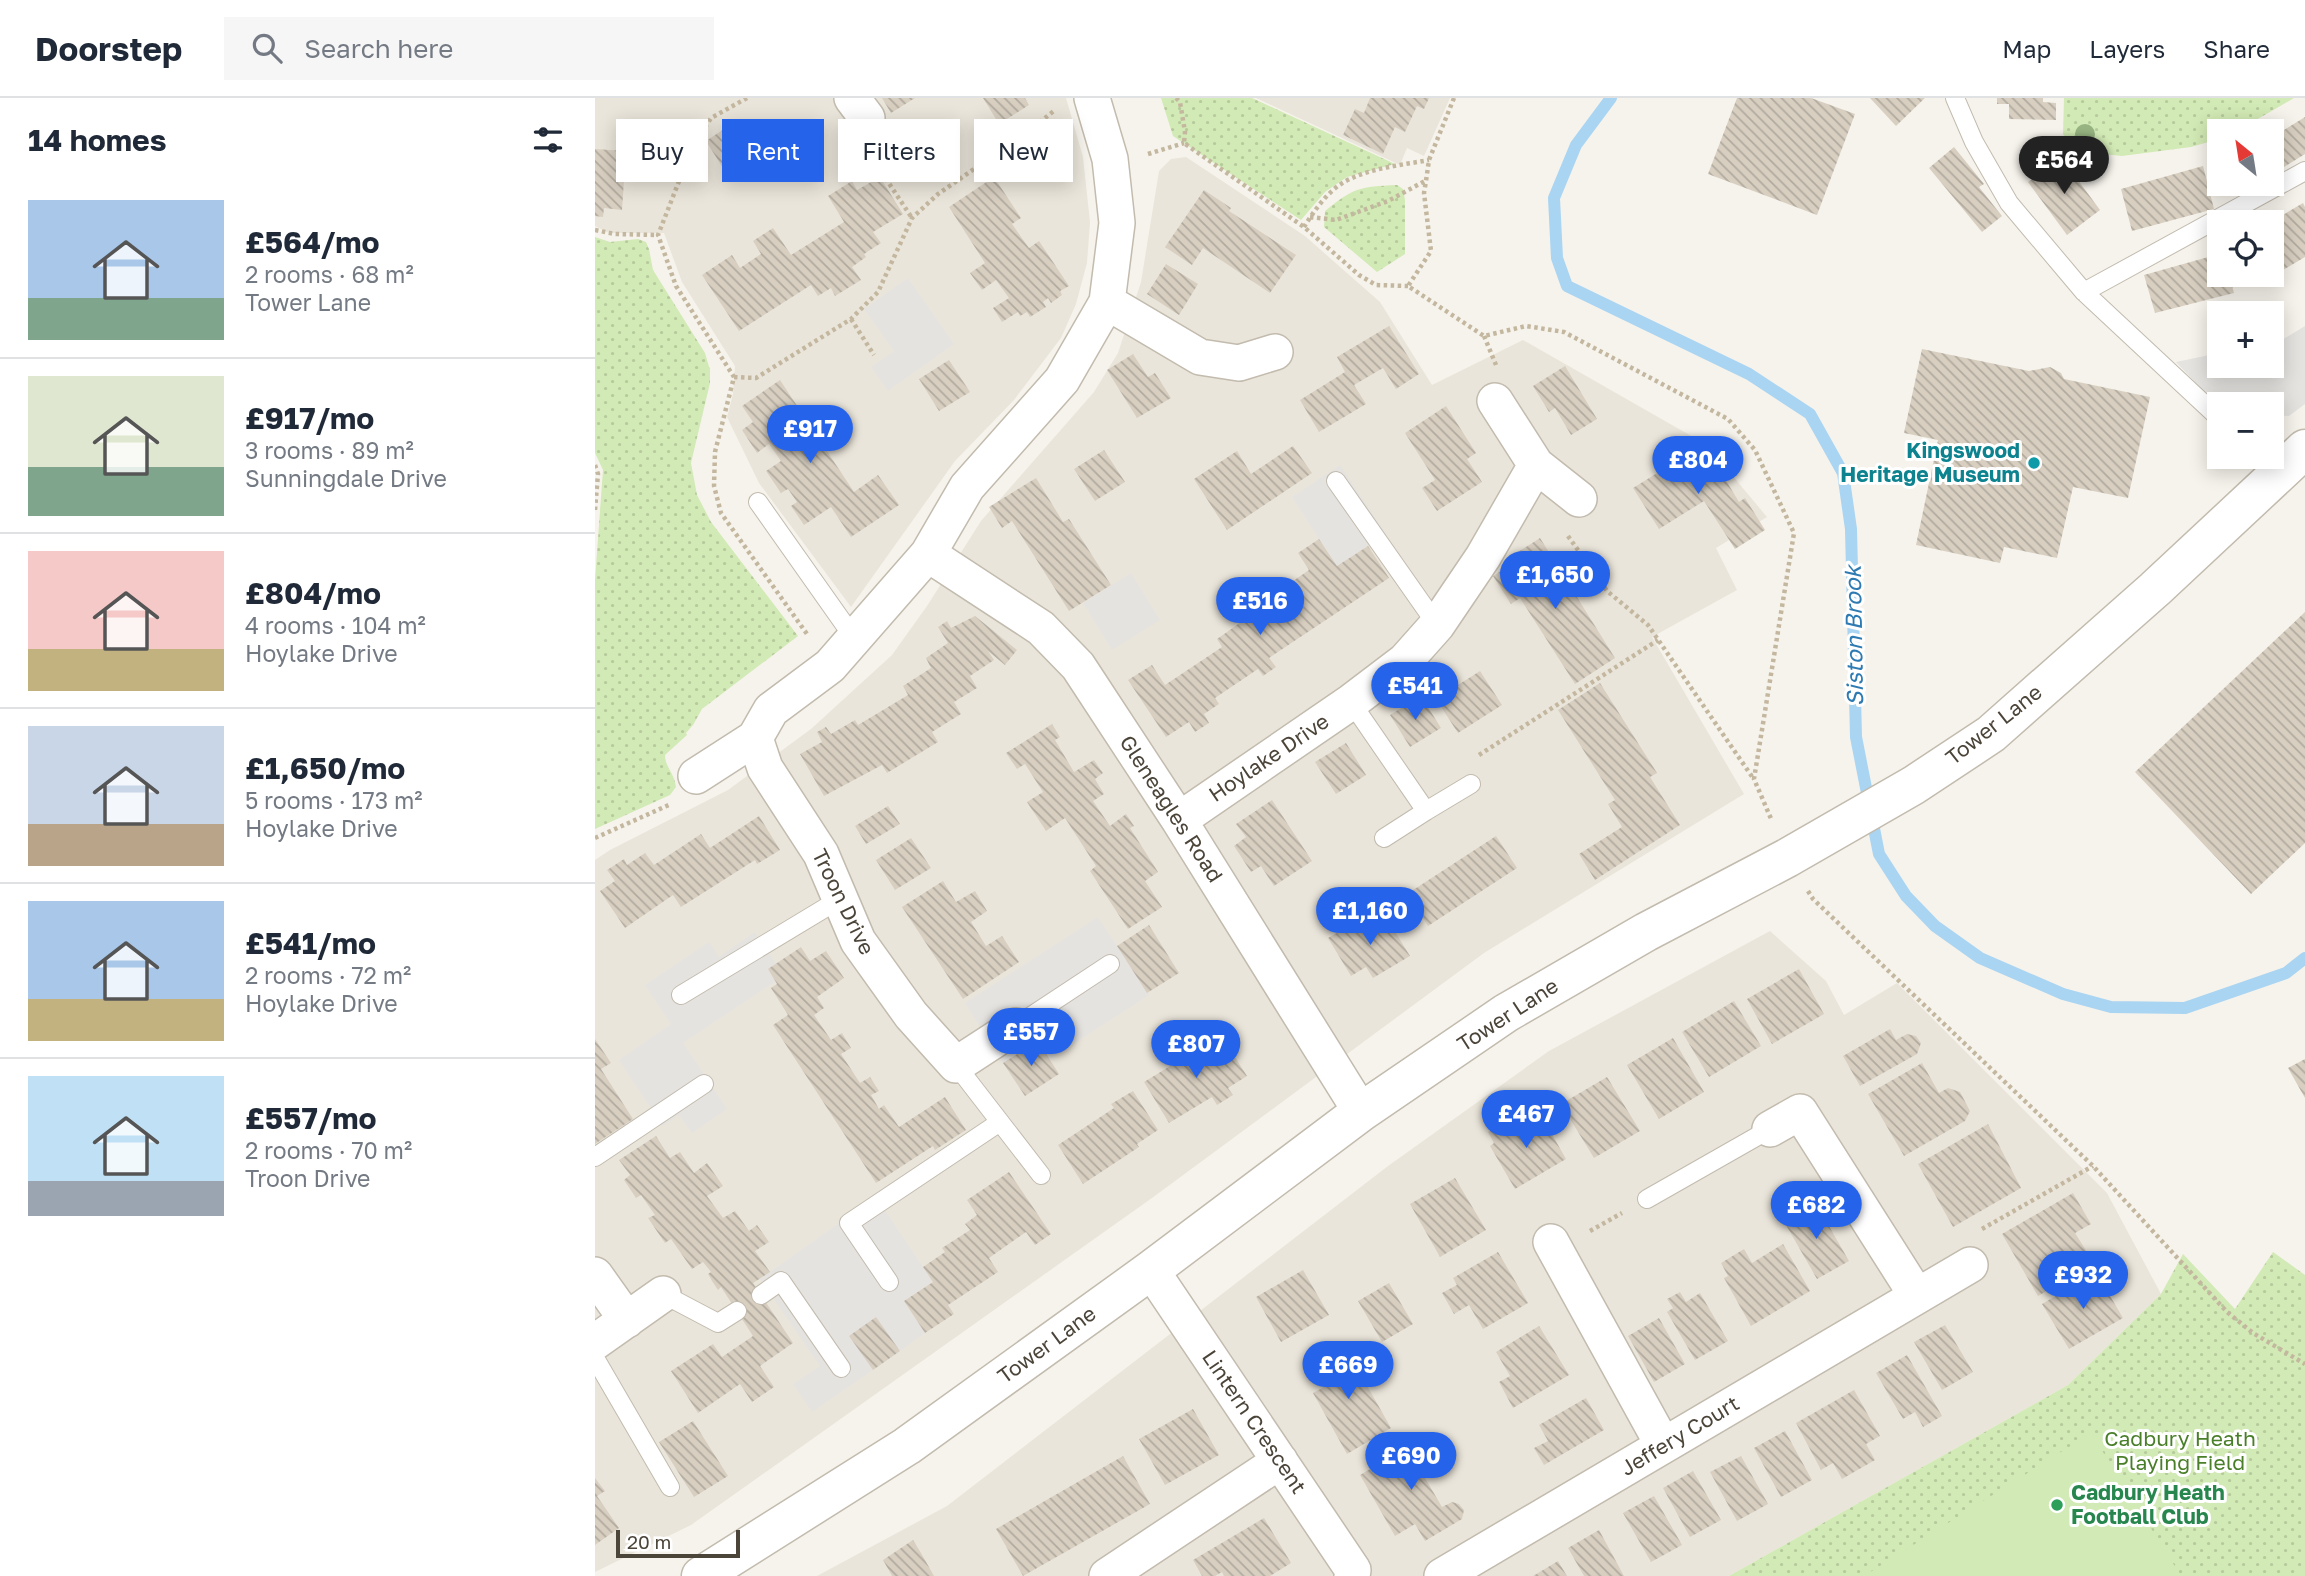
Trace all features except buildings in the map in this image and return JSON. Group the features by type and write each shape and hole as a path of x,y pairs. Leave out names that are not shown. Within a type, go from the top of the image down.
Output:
{"street":[{"path":"696,776 755,738 771,710 829,666 928,554 967,487 1062,380 1107,302 1117,223 1110,159 1076,102"},
{"path":"1107,302 1200,357 1239,363 1275,352"},
{"path":"1495,401 1536,465 1579,499"},
{"name":"Hoylake Drive","path":"1179,820 1352,702 1405,661 1437,625 1483,557 1536,465"},
{"name":"Tower Lane","path":"701,1576 907,1446 1151,1270 1361,1112 1506,1013 1646,932 1787,858 1914,785 1991,734 2155,589 2277,469"},
{"name":"Gleneagles Road","path":"928,554 1041,628 1078,666 1179,820 1361,1112"},
{"name":"Troon Drive","path":"755,738 765,768 821,853 858,942 911,1015 956,1065"},
{"path":"956,1065 1016,1026"},
{"path":"1770,1129 1800,1111 1917,1296"},
{"path":"1552,1242 1663,1445"},
{"name":"Jeffery Court","path":"1442,1576 1970,1265"},
{"name":"Lintern Crescent","path":"1151,1270 1355,1574"},
{"path":"595,1275 628,1320"},
{"path":"595,1342 663,1294"},
{"path":"1107,1576 1280,1461"}],"lane":[{"path":"1955,98 1974,142 2009,203 2084,292 2207,407"},
{"path":"2084,292 2305,171"},
{"path":"1336,481 1437,625"},
{"path":"758,502 854,638"},
{"path":"1352,702 1426,811"},
{"path":"1384,838 1471,784"},
{"path":"681,995 840,899"},
{"path":"1016,1026 1110,964"},
{"path":"956,1065 1041,1175"},
{"path":"595,1157 704,1084"},
{"path":"889,1282 849,1223 1000,1122"},
{"path":"1647,1199 1770,1129"},
{"path":"761,1295 781,1281 841,1368"},
{"path":"663,1294 718,1323 737,1311"},
{"path":"595,1358 670,1486"}],"path":[{"path":"747,98 711,118 692,148 658,234 676,286 734,377 715,452 715,486 721,513 829,666"},
{"path":"1176,98 1185,132 1184,143 1304,227 1359,275 1376,285 1408,286 1484,336 1526,326 1564,332 1728,419 1755,450 1794,533 1753,779"},
{"path":"1408,286 1431,251 1424,193 1429,160 1454,98"},
{"path":"734,377 756,378 851,319 879,292 912,218 938,194 1030,130 1076,102"},
{"path":"1304,227 1320,204 1343,182 1375,171 1429,160"},
{"path":"1310,217 1336,220 1388,201 1426,181"},
{"path":"893,182 912,218"},
{"path":"595,230 615,234 658,234"},
{"path":"851,319 874,355"},
{"path":"595,465 598,474 595,510"},
{"path":"1568,535 1607,591 1648,625 1753,779 1787,858 1814,899 2094,1166 2227,1312 2253,1333 2305,1364"},
{"path":"1473,758 1658,640"},
{"path":"595,838 688,796 696,776"},
{"path":"1970,1265 1956,1243 2094,1166"},
{"path":"1552,1242 1591,1230 1647,1199"}],"shaded area":[{"path":"595,98 1066,98 1072,119 974,119 974,182 1073,182 1073,122 1083,157 1090,222 1087,263 1076,304 1061,338 1014,400 955,461 851,607 759,483 727,417 733,394 735,366 682,282 664,233 609,233 595,226"},
{"path":"1256,98 1450,98 1424,156 1407,148 1400,165"},
{"path":"1186,157 1305,236 1380,302 1432,385 1523,340 1707,445 1767,517 1716,548 1737,590 1652,637 1744,794 1484,953 1152,1198 691,1525 595,1572 595,860 728,790 811,729 892,655 981,521 1094,392 1118,353 1141,282 1159,171 1171,159"},
{"path":"908,278 954,344 888,391 871,367 894,351 864,309"},
{"path":"2305,326 2305,404 2289,416 2284,416 2284,392 2207,392 2207,395 2176,362 2207,356 2207,378 2284,378 2284,339"},
{"path":"1340,465 1386,534 1337,566 1292,497"},
{"path":"1131,573 1160,620 1112,650 1083,603"},
{"path":"1098,917 1149,995 1050,1059 1037,1041 1003,1063 965,1003"},
{"path":"1770,931 1826,981 1844,1015 1897,983 2107,1193 2161,1294 2068,1385 1729,1576 817,1576 947,1506 1388,1166 1549,1051"},
{"path":"755,932 776,964 768,969 776,981 683,1043 727,1109 692,1133 679,1115 663,1126 619,1060 671,1024 645,985 709,942 719,957"},
{"path":"876,1197 933,1282 904,1301 925,1333 900,1351 850,1336 873,1370 812,1412 793,1384 820,1366 760,1279"}],"green space":[{"path":"1161,98 1252,98 1395,164 1347,177 1325,192 1301,220 1173,136"},
{"path":"2064,98 2294,98 2258,119 2207,119 2207,142 2191,147 2122,156 2075,151 2063,134"},
{"path":"1397,185 1403,189 1405,200 1405,254 1377,272 1324,227 1325,211 1358,190"},
{"path":"595,237 610,242 638,239 646,242 653,270 705,353 710,370 710,383 691,463 697,495 711,522 798,636 702,709 687,735 665,755 676,787 670,795 595,829 595,580 603,470 595,453"},
{"name":"Cadbury Heath Playing Field","path":"2273,1252 2305,1275 2305,1576 1729,1576 2068,1385 2161,1294 2183,1254 2235,1309"},
{"name":"Cadbury Heath Football Club","path":"2091,1433 2181,1576 1864,1576"}],"waterway":[{"name":"Siston Brook","path":"1611,98 1576,145 1554,198 1557,258 1567,286 1749,374 1810,414 1843,473 1851,529 1856,737 1879,854 1906,896 1935,926 1980,958 2063,994 2111,1007 2185,1008 2286,973 2305,958"}],"place":[{"name":"Kingswood Heritage Museum","path":"2034,463"},
{"name":"Cadbury Heath Football Club","path":"2057,1505"}]}
